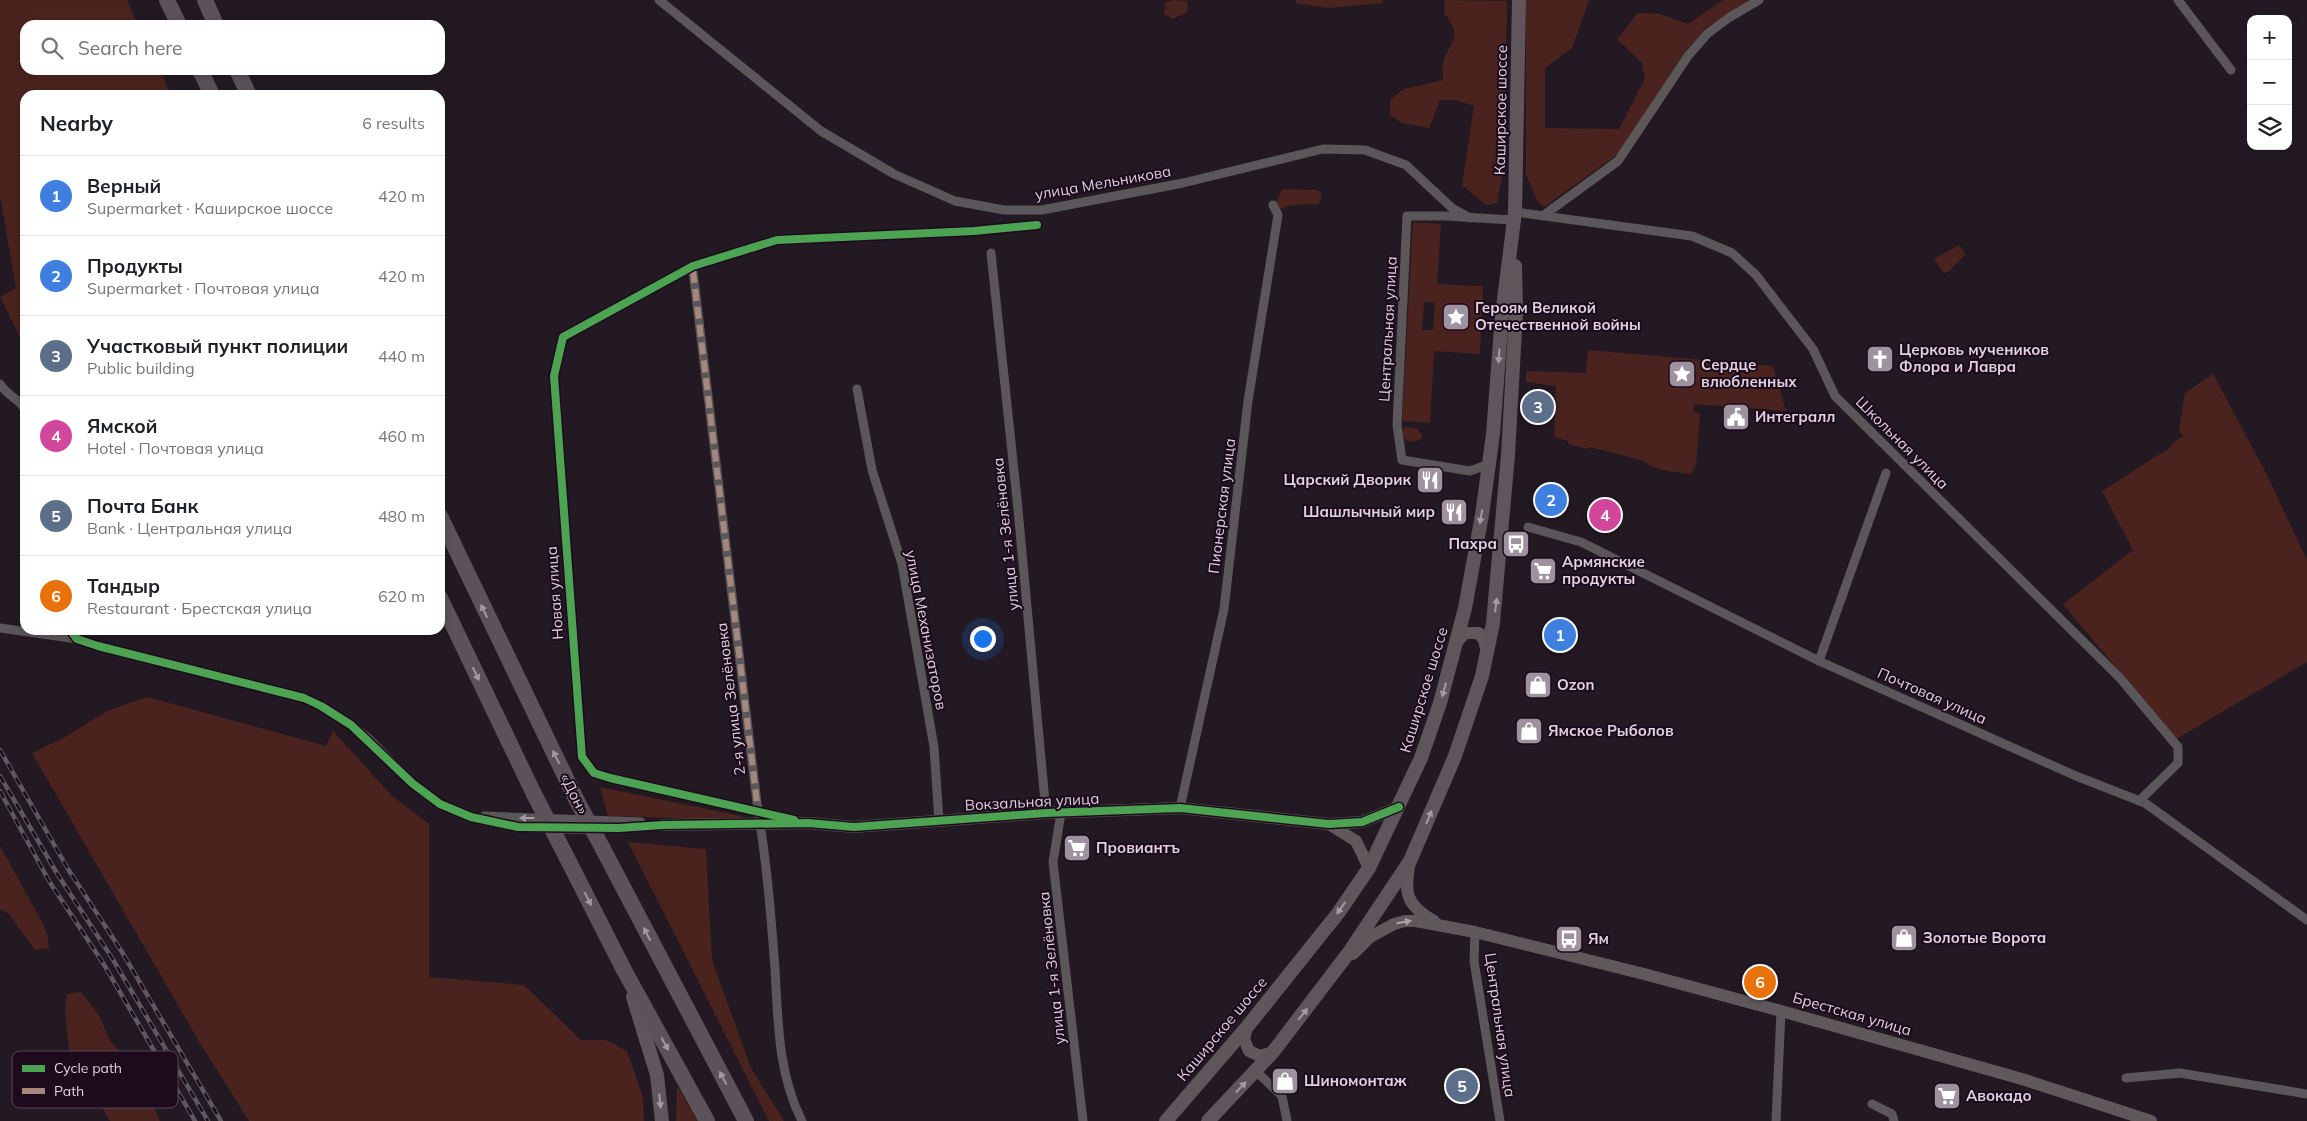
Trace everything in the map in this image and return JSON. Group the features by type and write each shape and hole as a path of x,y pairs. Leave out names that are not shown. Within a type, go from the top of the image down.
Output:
{"highway":[{"path":"167,0 177,20"},
{"path":"205,0 214,20"},
{"path":"202,75 210,90"},
{"path":"240,75 247,90"},
{"name":"«Дон»","path":"445,527 507,659 577,801 746,1121"},
{"path":"445,608 534,794 624,970 707,1121"}],"main road":[{"name":"Каширское шоссе","path":"1208,1121 1273,1052 1337,969 1410,861 1455,756 1487,653 1497,597 1509,440 1516,312 1514,216 1519,0"},
{"name":"Каширское шоссе","path":"1166,1121 1247,1027 1339,912 1369,868 1421,758 1440,703 1465,608 1489,464 1514,216"},
{"path":"1456,642 1465,634 1479,633 1484,640 1487,653"},
{"name":"Вокзальная улица","path":"663,824 760,825 808,823 854,827 1046,813 1180,808 1329,824 1362,822 1399,807"},
{"name":"Вокзальная улица","path":"1329,824 1356,841 1369,868"},
{"name":"Брестская улица","path":"1410,861 1406,892 1411,903 1422,914 1453,928"},
{"name":"Брестская улица","path":"1337,969 1370,937 1394,924 1416,921 1474,932 1644,974 1781,1011 2013,1076 2151,1121"},
{"path":"624,970 657,1075 662,1121"},
{"path":"1247,1027 1244,1039 1249,1051 1260,1056 1273,1052"}],"street":[{"name":"улица Мельникова","path":"659,0 821,131 894,174 955,201 1004,210 1042,210 1183,183 1323,149 1365,150 1406,165 1452,208 1470,218"},
{"path":"1544,215 1618,161 1688,56 1707,34 1730,16 1759,0"},
{"path":"2178,0 2232,70"},
{"name":"Пионерская улица","path":"1180,808 1224,609 1248,401 1278,214 1273,205"},
{"name":"Школьная улица","path":"1514,216 1544,215 1591,224 1692,236 1732,253 1756,275 1814,349 1835,396 2120,678 2178,746 2178,763 2139,801"},
{"name":"Центральная улица","path":"1489,464 1470,471 1402,460 1397,425 1407,216 1470,218 1514,216"},
{"name":"Новая улица","path":"808,823 594,773 587,765 581,751 555,368 563,337 693,268 777,240 974,232 1037,225"},
{"name":"улица 1-я Зелёновка","path":"991,253 1019,518 1046,813"},
{"name":"2-я улица Зелёновка","path":"693,268 758,811 767,865 781,1059 791,1099 802,1121"},
{"path":"0,384 4,390 20,402"},
{"name":"улица Механизаторов","path":"857,389 872,470 902,564 934,747 939,821"},
{"path":"1819,661 1886,473"},
{"name":"Почтовая улица","path":"1528,526 1581,542 1819,661 2076,776 2139,801 2307,920"},
{"path":"0,628 20,631"},
{"path":"50,635 78,639 304,698 321,706 351,725 369,739 425,794 456,812 493,823 518,826 619,828 663,824"},
{"path":"74,635 78,639"},
{"name":"улица 1-я Зелёновка","path":"1061,813 1054,862 1083,1121"},
{"name":"Центральная улица","path":"1474,932 1474,961 1500,1121"},
{"path":"1776,1121 1781,1011"},
{"path":"1256,1071 1282,1096 1287,1121"},
{"path":"2126,1078 2180,1073 2307,1094"},
{"path":"1872,1104 1892,1114 1894,1121"}],"shaded area":[{"path":"0,0 127,0 136,20 20,20 20,75 162,75 169,90 20,90 20,337 0,297 16,288 0,195"},
{"path":"1174,0 1187,1 1188,11 1173,19 1164,14 1165,3"},
{"path":"1296,0 1383,0 1383,3 1329,8 1295,3"},
{"path":"1445,0 1507,1 1504,164 1497,203 1486,205 1462,185 1474,106 1456,100 1440,100 1429,128 1402,123 1390,115 1390,100 1404,89 1443,80 1443,64 1454,39 1454,29 1444,13"},
{"path":"1526,0 1589,0 1572,48 1545,68 1545,128 1619,129 1645,79 1642,63 1617,39 1638,13 1660,14 1688,24 1723,0 1752,0 1706,28 1687,49 1618,154 1544,207 1537,201 1526,174"},
{"path":"1282,189 1316,190 1321,192 1321,199 1318,204 1292,205 1280,209 1276,202"},
{"path":"1413,222 1441,224 1437,284 1483,286 1480,354 1434,351 1430,423 1402,421","holes":["1424,302 1435,303 1433,330 1422,330"]},
{"path":"1959,245 1966,254 1949,271 1944,273 1934,259"},
{"path":"1588,350 1773,366 1786,411 1694,404 1693,411 1700,414 1696,465 1691,474 1653,467 1644,461 1590,447 1588,449 1568,444 1568,441 1554,437 1556,386 1526,382 1526,371 1586,373"},
{"path":"2213,374 2266,473 2307,560 2307,662 2176,739 2063,604 2133,550 2102,491 2171,447 2172,443 2183,436 2179,430 2185,393"},
{"path":"1404,427 1417,428 1422,435 1421,439 1413,442 1406,440 1402,434"},
{"path":"147,697 326,746 333,731 392,796 429,824 429,977 524,985 581,1040 606,1040 627,1051 643,1097 644,1121 249,1121 201,1045 32,753 65,737 107,711"},
{"path":"600,787 741,816 741,820 608,816"},
{"path":"628,842 706,849 712,960 751,1068 784,1121 769,1121"},
{"path":"0,846 42,922 47,934 49,948 35,950 8,913 0,909"},
{"path":"81,992 99,1015 110,1041 119,1051 70,1051 65,1008 67,994"},
{"path":"677,1085 697,1121 676,1121"},
{"path":"102,1108 154,1108 160,1121 110,1121"}],"railway":[{"path":"0,750 68,869 122,952 221,1121"},
{"path":"0,776 58,875 112,958 167,1051"},
{"path":"0,791 49,881 103,963 154,1051"},
{"path":"178,1070 208,1121"},
{"path":"178,1092 195,1121"}],"marked path":[{"path":"693,271 758,811"}],"cycle path":[{"path":"794,820 610,778 594,773 582,757 554,376 563,337 693,266 777,240 974,231 1037,225"},
{"path":"74,635 77,639 98,646 304,698 321,706 351,725 412,783 440,804 471,817 518,827 619,828 663,825 808,823 854,827 1046,813 1180,808 1329,824 1362,822 1399,807"}],"place":[{"name":"Героям Великой Отечественной войны","path":"1456,317"},
{"name":"Церковь мучеников Флора и Лавра","path":"1880,359"},
{"name":"Сердце влюбленных","path":"1682,374"},
{"name":"Участковый пункт полиции","path":"1538,407"},
{"name":"Интегралл","path":"1736,417"},
{"name":"Царский Дворик","path":"1430,480"},
{"name":"Продукты","path":"1551,500"},
{"name":"Шашлычный мир","path":"1454,512"},
{"name":"Ямской","path":"1605,515"},
{"name":"Пахра","path":"1516,544"},
{"name":"Армянские продукты","path":"1543,571"},
{"name":"Верный","path":"1560,635"},
{"name":"Ozon","path":"1538,685"},
{"name":"Ямское Рыболов","path":"1529,731"},
{"name":"Провиантъ","path":"1077,848"},
{"name":"Золотые Ворота","path":"1904,938"},
{"name":"Ям","path":"1569,939"},
{"name":"Тандыр","path":"1760,982"},
{"name":"Шиномонтаж","path":"1285,1081"},
{"name":"Почта Банк","path":"1462,1086"},
{"name":"Авокадо","path":"1947,1096"}]}
